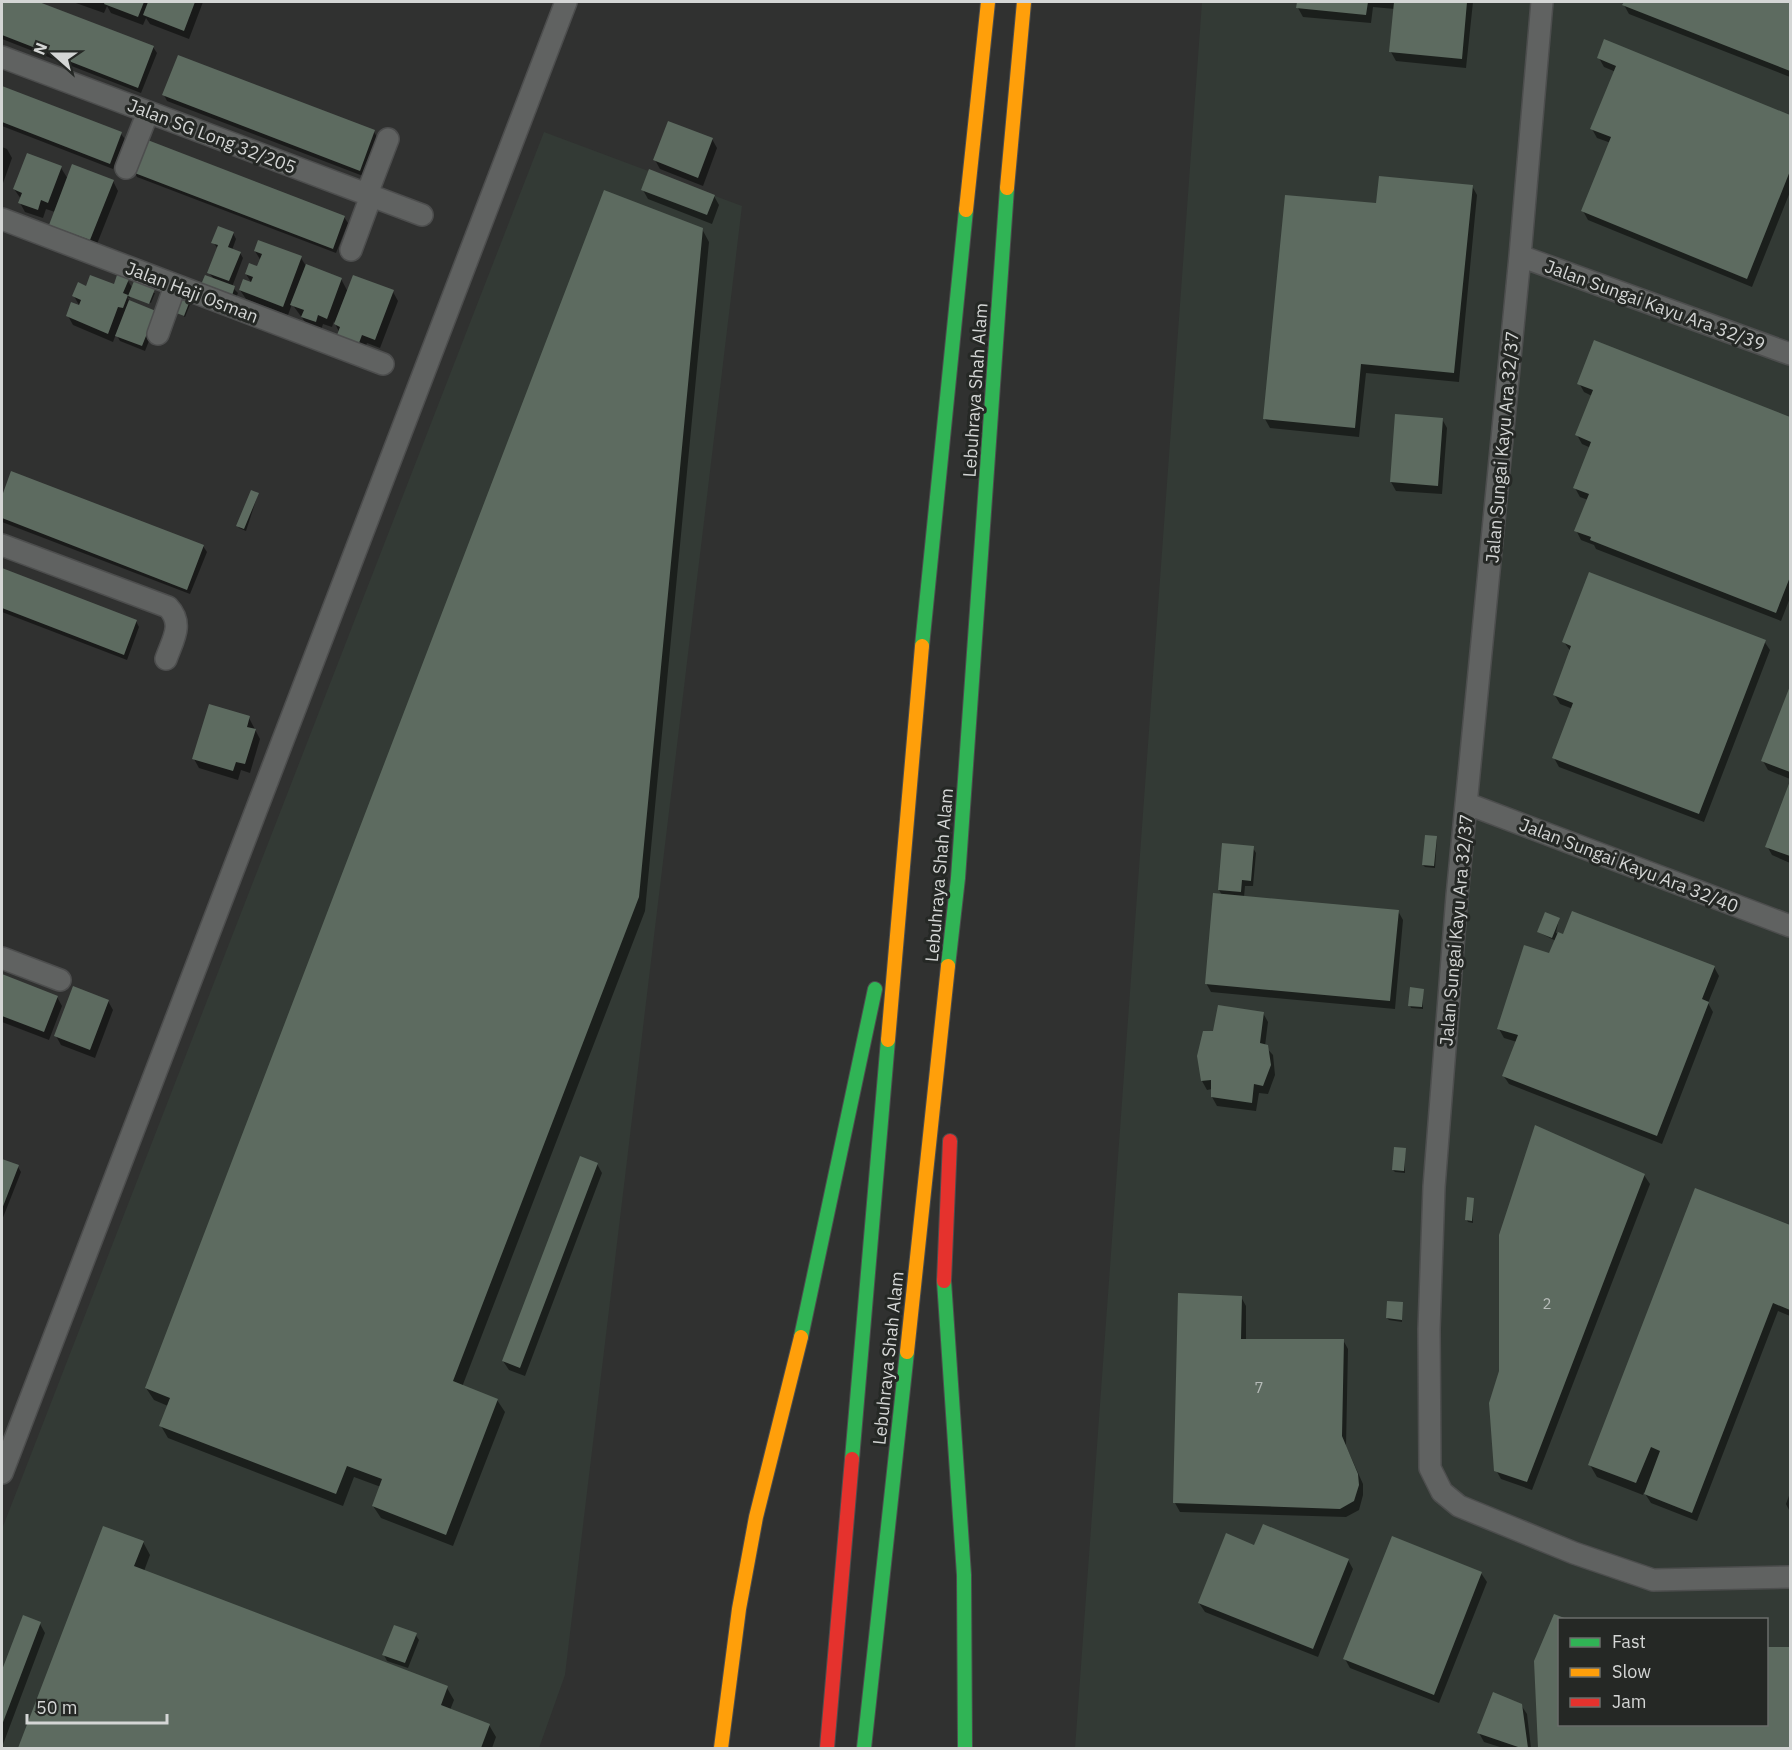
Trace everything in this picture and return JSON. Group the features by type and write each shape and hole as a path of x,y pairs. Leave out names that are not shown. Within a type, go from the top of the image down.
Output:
{"highway":[{"name":"Lebuhraya Shah Alam","path":"827,1749 928,580 988,2"},
{"name":"Lebuhraya Shah Alam","path":"864,1749 958,878 1008,169 1024,2"},
{"path":"721,1749 739,1609 756,1517 810,1302 880,964 907,818"},
{"path":"952,1065 958,878"},
{"path":"950,1123 944,1292 964,1575 965,1749"}],"street":[{"path":"2,1473 566,2"},
{"name":"Jalan Sungai Kayu Ara 32/37","path":"1542,2 1468,804 1457,897 1434,1187 1429,1329 1430,1468 1442,1492 1459,1506 1574,1553 1653,1580 1791,1577"},
{"name":"Jalan SG Long 32/205","path":"2,57 422,215"},
{"path":"126,168 148,112"},
{"path":"351,250 388,139"},
{"name":"Jalan Haji Osman","path":"2,219 383,364"},
{"name":"Jalan Sungai Kayu Ara 32/39","path":"1520,256 1791,354"},
{"path":"158,334 175,286"},
{"path":"2,545 168,608 177,617 178,624 166,659"},
{"name":"Jalan Sungai Kayu Ara 32/40","path":"1468,804 1791,926"},
{"path":"2,958 60,980"}],"shaded area":[{"path":"1202,2 1790,2 1790,1748 1075,1748"},
{"path":"544,132 742,206 565,1675 539,1748 2,1748 2,1529"}],"building":[{"path":"2,2 39,2 154,46 138,88 2,35"},
{"path":"105,2 144,2 138,17 104,4"},
{"path":"148,2 195,2 184,31 143,15"},
{"path":"1297,2 1368,2 1366,15 1296,8"},
{"path":"1394,2 1467,2 1462,59 1389,52"},
{"path":"1624,2 1790,2 1790,71 1622,5"},
{"path":"1604,39 1790,115 1790,171 1747,279 1581,211 1611,137 1590,129 1616,66 1597,58"},
{"path":"178,55 375,130 360,171 162,95"},
{"path":"2,86 122,132 110,164 2,122"},
{"path":"668,121 713,138 698,178 653,160"},
{"path":"145,139 345,216 333,249 132,172"},
{"path":"27,153 62,166 48,203 41,200 38,210 18,203 22,193 13,189"},
{"path":"72,164 114,180 90,240 49,225"},
{"path":"649,169 715,195 707,215 641,190"},
{"path":"1379,176 1473,185 1454,373 1361,364 1355,428 1263,419 1285,195 1376,203"},
{"path":"604,190 703,228 639,897 453,1381 498,1399 446,1535 372,1506 382,1479 347,1466 336,1494 159,1426 170,1398 145,1388"},
{"path":"218,226 234,232 228,247 241,252 229,281 207,273 218,245 211,243"},
{"path":"258,240 302,256 283,307 239,290 243,279 251,282 253,277 245,274 249,263 257,266 262,254 254,251"},
{"path":"306,264 342,278 327,319 318,315 316,322 301,317 304,310 290,305"},
{"path":"90,275 114,284 117,275 129,279 123,293 128,295 123,308 118,307 108,334 66,316 71,302 79,305 81,300 72,296 78,282 86,286"},
{"path":"205,275 235,286 231,299 200,287"},
{"path":"353,275 394,290 375,340 362,335 359,343 337,335 340,327 334,324"},
{"path":"134,281 155,289 149,304 128,296"},
{"path":"181,294 191,298 184,316 174,312"},
{"path":"129,300 156,311 142,346 115,336"},
{"path":"1594,340 1790,417 1790,577 1776,613 1590,540 1591,537 1574,531 1589,494 1573,488 1591,442 1575,435 1593,390 1577,384"},
{"path":"1395,414 1443,418 1438,486 1390,482"},
{"path":"11,471 204,545 187,590 2,518 2,496"},
{"path":"251,490 259,493 244,529 236,526"},
{"path":"2,568 137,620 124,655 2,608"},
{"path":"1589,572 1766,640 1699,814 1552,758 1573,703 1553,695 1571,646 1562,642"},
{"path":"1790,686 1790,772 1761,761"},
{"path":"209,704 250,716 247,727 256,729 245,764 236,762 233,771 192,759"},
{"path":"1790,781 1790,856 1765,847"},
{"path":"1425,835 1437,836 1434,866 1422,865"},
{"path":"1222,843 1254,846 1251,881 1242,880 1241,892 1218,890"},
{"path":"1213,893 1399,910 1390,1001 1205,984"},
{"path":"1572,911 1715,966 1702,999 1709,1002 1657,1136 1502,1076 1518,1035 1497,1029 1524,945 1549,953 1558,932 1563,934"},
{"path":"1545,912 1560,918 1552,938 1537,932"},
{"path":"2,974 58,996 44,1032 2,1016"},
{"path":"73,986 109,1000 90,1050 54,1036"},
{"path":"1410,987 1424,989 1422,1007 1408,1006"},
{"path":"1218,1005 1264,1012 1260,1043 1268,1045 1271,1065 1263,1086 1254,1084 1252,1103 1211,1097 1211,1080 1201,1081 1197,1056 1203,1031 1213,1031"},
{"path":"1535,1125 1645,1174 1527,1482 1494,1471 1489,1403 1499,1371 1499,1235"},
{"path":"1394,1147 1406,1148 1404,1171 1392,1170"},
{"path":"580,1156 598,1163 520,1368 502,1361"},
{"path":"2,1159 19,1165 2,1209"},
{"path":"1695,1188 1790,1225 1790,1310 1773,1303 1692,1513 1644,1494 1660,1451 1651,1447 1636,1483 1588,1465"},
{"path":"1467,1197 1474,1198 1472,1221 1465,1220"},
{"path":"1178,1293 1242,1296 1241,1339 1344,1339 1342,1436 1358,1474 1359,1485 1354,1501 1340,1509 1173,1503"},
{"path":"1387,1301 1403,1302 1402,1320 1386,1318"},
{"path":"1263,1524 1349,1559 1313,1649 1198,1603 1226,1533 1254,1545"},
{"path":"103,1526 144,1541 134,1566 448,1686 441,1705 490,1724 481,1748 18,1748"},
{"path":"1392,1536 1482,1572 1434,1695 1343,1659"},
{"path":"1554,1614 1564,1618 1558,1618 1558,1726 1768,1726 1768,1647 1790,1647 1790,1748 1538,1748 1534,1661"},
{"path":"23,1615 41,1622 2,1725 2,1670"},
{"path":"394,1625 417,1633 405,1663 382,1655"},
{"path":"1493,1692 1522,1704 1528,1748 1521,1748 1477,1733"}],"traffic: fast":[{"path":"948,966 958,878 1007,188"},
{"path":"922,646 966,210"},
{"path":"801,1337 875,989"},
{"path":"852,1459 888,1040"},
{"path":"944,1281 964,1575 965,1748"},
{"path":"864,1748 907,1352"}],"traffic: slow":[{"path":"966,210 988,2"},
{"path":"1007,188 1024,2"},
{"path":"888,1040 922,646"},
{"path":"907,1352 948,966"},
{"path":"721,1748 739,1609 756,1517 801,1337"}],"traffic: jam":[{"path":"944,1281 950,1141"},
{"path":"827,1748 852,1459"}]}
